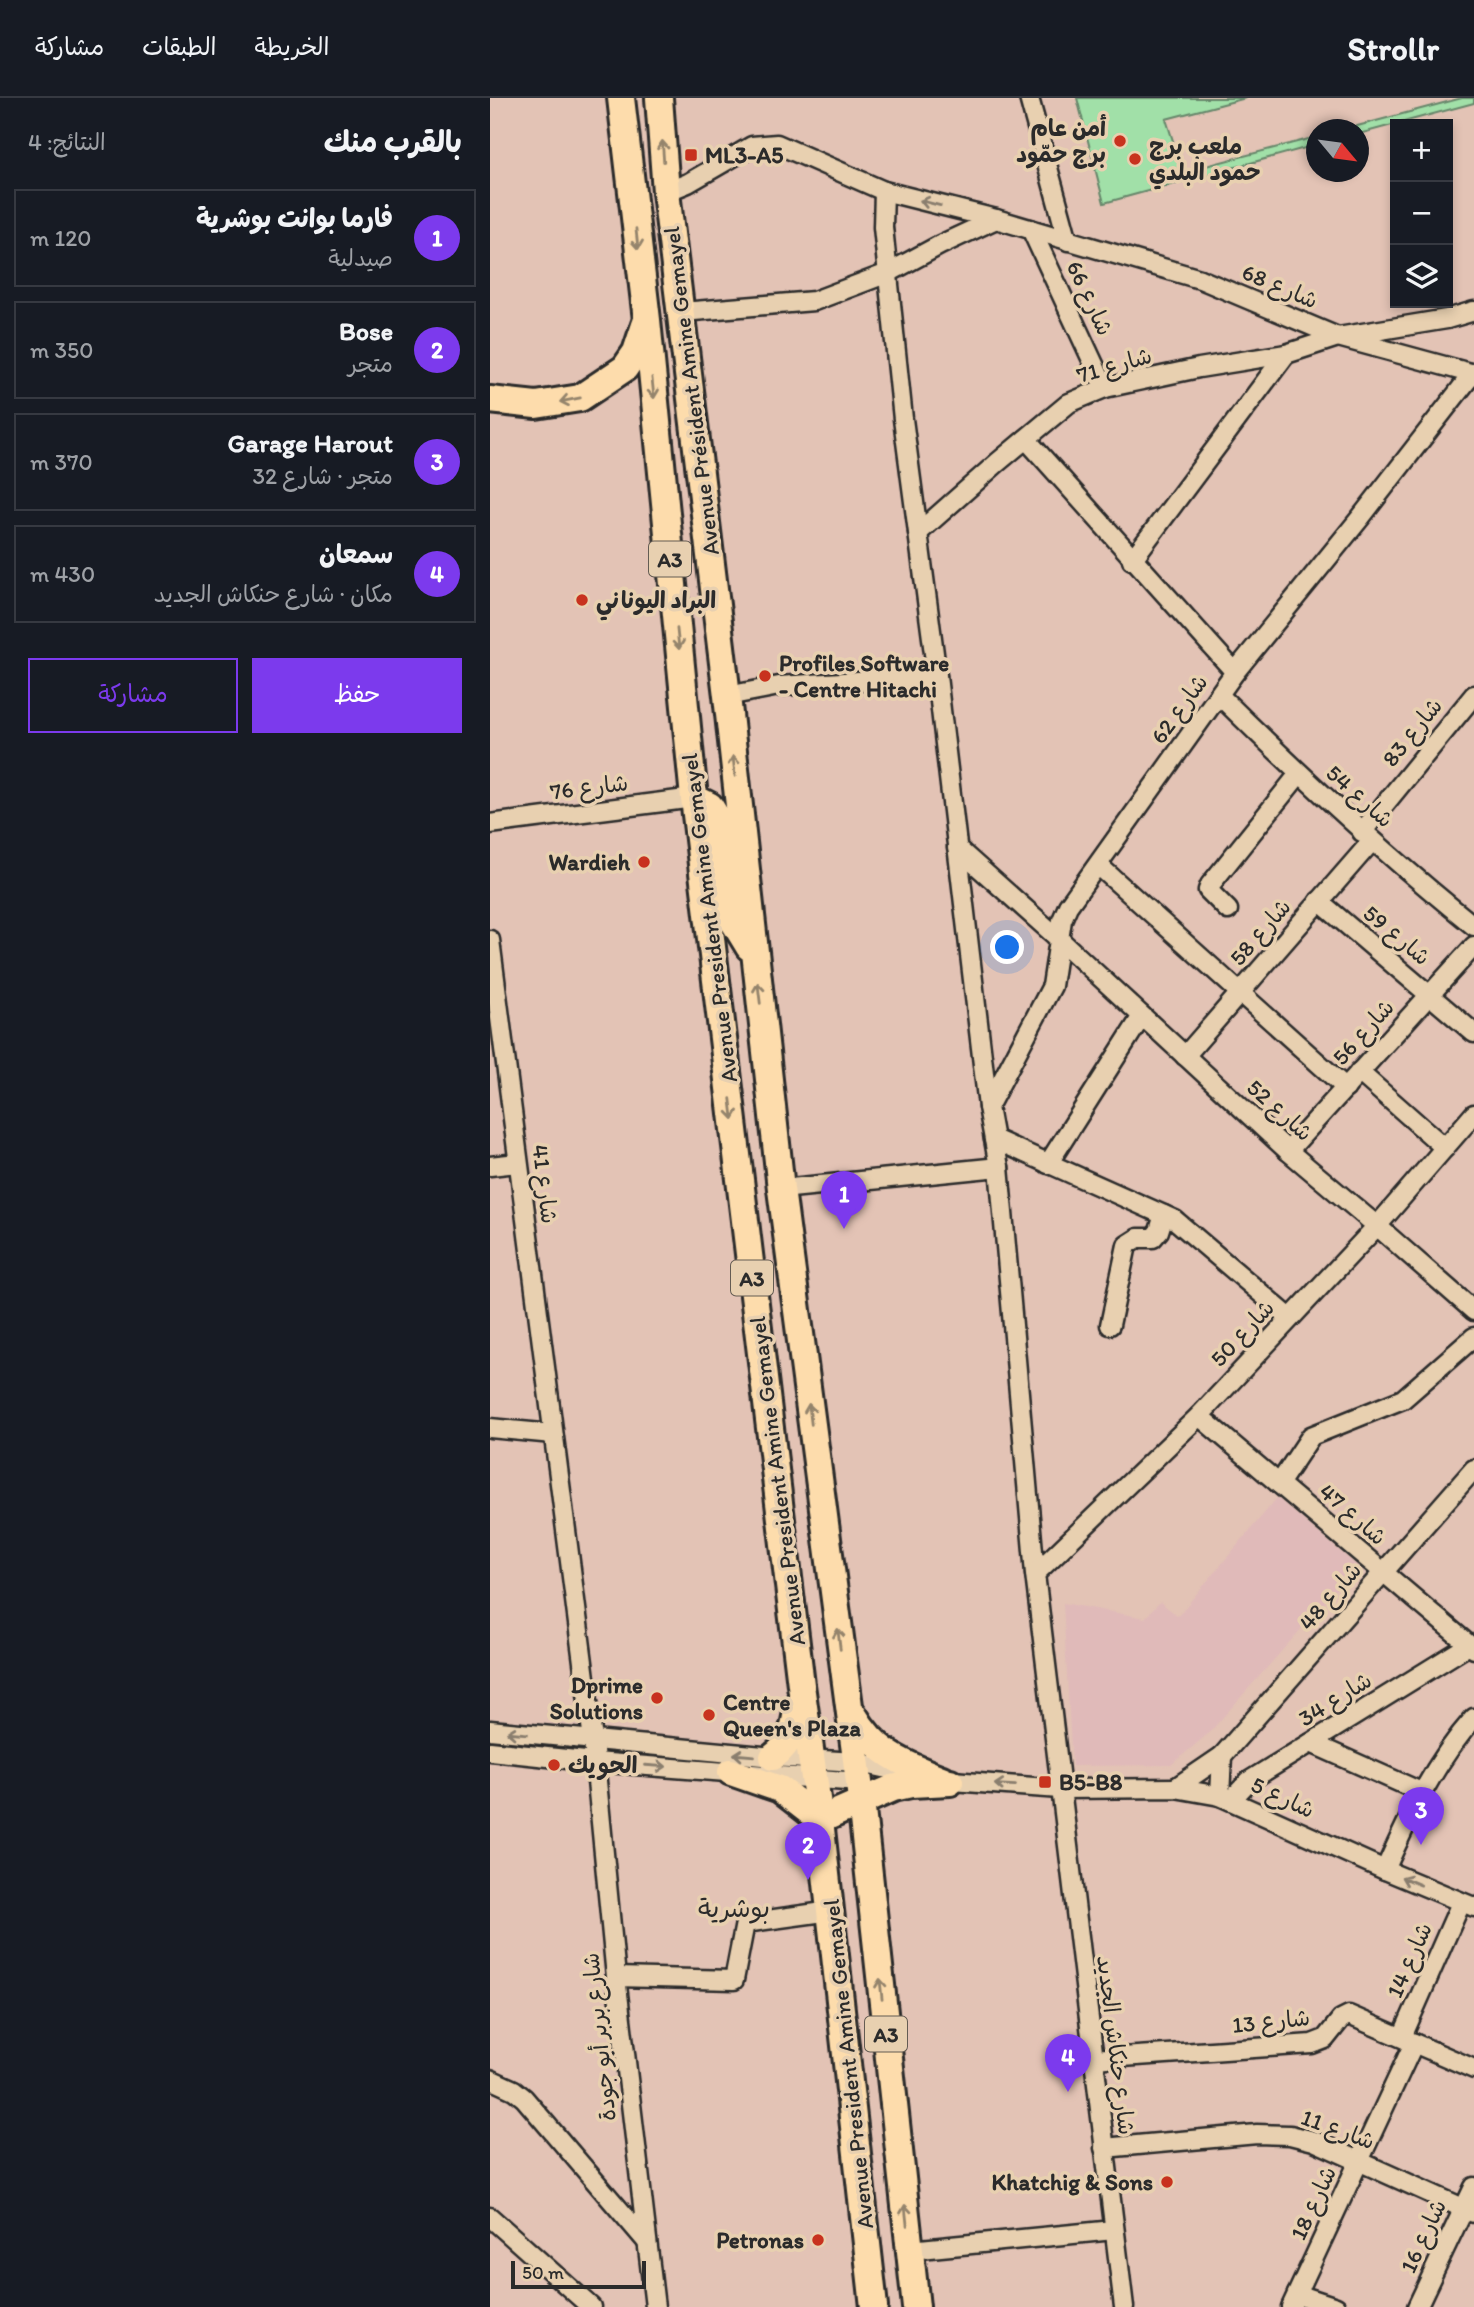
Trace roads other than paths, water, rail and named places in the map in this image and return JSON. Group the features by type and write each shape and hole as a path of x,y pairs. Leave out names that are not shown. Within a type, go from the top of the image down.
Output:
{"highway":[{"name":"Avenue Président Amine Gemayel","path":"621,98 647,320"},
{"name":"Avenue Président Amine Gemayel","path":"659,98 666,192 727,696 767,1060"},
{"path":"490,400 536,405 580,398 625,368 636,352 647,320"},
{"name":"Avenue President Amine Gemayel","path":"647,320 694,799 801,1685 831,1911 874,2307"},
{"path":"694,799 710,806 716,816 732,919 754,953"},
{"name":"Avenue President Amine Gemayel","path":"767,1060 781,1189 858,1782 916,2307"},
{"path":"773,1757 784,1749 792,1737 801,1685"},
{"path":"848,1707 860,1728 876,1746 891,1757 950,1782"},
{"path":"731,1772 780,1789 820,1820 858,1782 950,1782"}],"street":[{"path":"1029,98 1068,241"},
{"name":"شارع 68","path":"666,192 688,183 738,152 763,144 777,145 884,191 996,219 1200,279 1338,337 1473,374"},
{"name":"شارع حنكاش الجديد","path":"884,191 883,228 903,419 937,676 988,1107 999,1167 1035,1574 1124,2307"},
{"path":"682,312 814,301 888,273 940,244 996,219"},
{"name":"شارع 66","path":"1031,229 1105,388"},
{"name":"شارع 71","path":"918,533 1069,403 1105,388 1286,354 1338,337 1447,319 1474,311"},
{"path":"1132,560 1286,354"},
{"name":"شارع 62","path":"988,1107 1052,986 1062,920 1068,906 1235,672 1362,517 1473,374"},
{"path":"1026,439 1235,672"},
{"path":"727,696 779,686 937,676"},
{"name":"شارع 54","path":"1219,695 1298,774 1367,837 1474,926"},
{"name":"شارع 83","path":"1367,837 1474,695"},
{"path":"1228,910 1211,895 1208,890 1210,885 1298,774"},
{"name":"شارع 76","path":"490,824 694,799"},
{"name":"شارع 58","path":"1185,1056 1320,901 1367,837"},
{"name":"شارع 52","path":"957,848 1288,1152 1474,1311"},
{"path":"1098,865 1346,1088"},
{"name":"شارع 59","path":"1320,901 1474,1033"},
{"name":"شارع 41","path":"490,940 593,1740"},
{"name":"شارع 56","path":"1288,1152 1474,946"},
{"path":"1048,1164 1142,1016"},
{"path":"1359,1072 1445,1148"},
{"name":"شارع 50","path":"1035,1574 1199,1416 1377,1226 1474,1114"},
{"path":"994,1139 1186,1227 1290,1318"},
{"path":"490,1166 518,1163"},
{"path":"781,1189 999,1167"},
{"path":"1110,1325 1126,1245 1138,1238 1153,1238 1159,1231 1164,1215"},
{"path":"1279,1483 1311,1436 1403,1399 1474,1337"},
{"name":"شارع 47","path":"1199,1416 1471,1647"},
{"path":"490,1429 553,1434"},
{"name":"شارع 48","path":"1175,1788 1222,1756 1474,1469"},
{"name":"شارع 34","path":"1226,1798 1311,1743 1471,1647"},
{"path":"1385,1870 1421,1792 1474,1718"},
{"path":"490,1730 773,1757 813,1768"},
{"name":"شارع بربر أبو جودة","path":"593,1740 616,1977 655,2307"},
{"path":"1311,1743 1421,1792"},
{"path":"490,1751 731,1772 813,1768"},
{"path":"1222,1756 1226,1798"},
{"name":"شارع 5","path":"813,1768 858,1782 950,1782 1060,1789 1175,1788 1226,1798 1470,1905"},
{"name":"شارع 14","path":"1408,2040 1470,1905"},
{"path":"616,1977 734,1980 745,1923 831,1911"},
{"name":"شارع 13","path":"1093,2059 1312,2044 1325,2039 1341,2019 1349,2015 1474,2069"},
{"name":"شارع 18","path":"1294,2301 1359,2162 1408,2040"},
{"path":"490,2079 514,2090 524,2098 647,2242"},
{"name":"شارع 11","path":"1104,2148 1275,2134 1314,2141 1469,2210"},
{"name":"شارع 16","path":"1417,2307 1469,2210 1474,2187"},
{"path":"490,2217 591,2307"},
{"path":"910,2250 1114,2230"},
{"path":"1294,2301 1336,2307"}],"place":[{"name":"أمن عام برج حمّود","path":"1120,141"},
{"name":"ML3-A5","path":"691,155"},
{"name":"ملعب برج حمود البلدي","path":"1135,159"},
{"name":"البراد اليوناني","path":"582,600"},
{"name":"Profiles Software - Centre Hitachi","path":"765,676"},
{"name":"Wardieh","path":"644,862"},
{"name":"فارما بوانت بوشرية","path":"844,1229"},
{"name":"Dprime Solutions","path":"657,1698"},
{"name":"Centre Queen's Plaza","path":"709,1715"},
{"name":"الحويك","path":"554,1765"},
{"name":"B5-B8","path":"1045,1782"},
{"name":"Garage Harout","path":"1421,1845"},
{"name":"Bose","path":"808,1880"},
{"name":"سمعان","path":"1068,2092"},
{"name":"Khatchig & Sons","path":"1167,2182"},
{"name":"Petronas","path":"818,2240"}],"district":[{"name":"بوشرية","path":"734,1908"}]}
